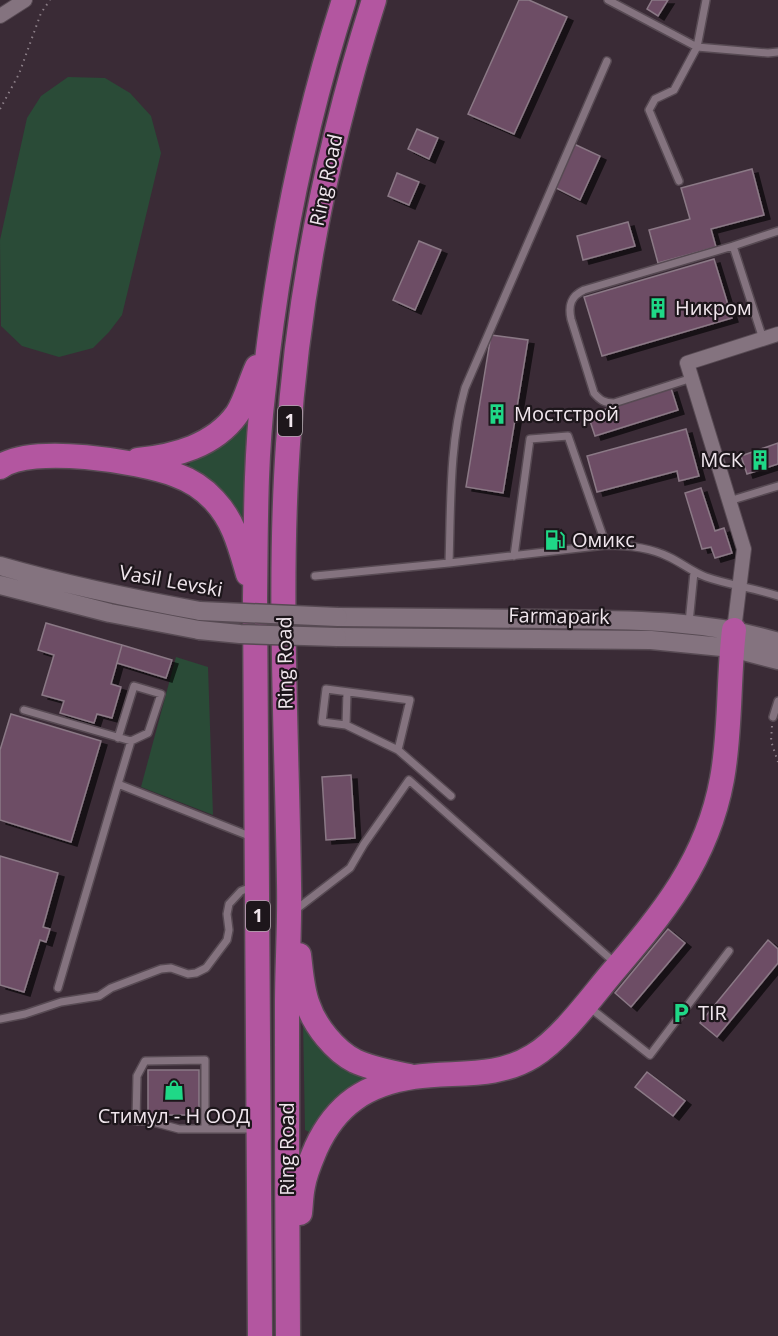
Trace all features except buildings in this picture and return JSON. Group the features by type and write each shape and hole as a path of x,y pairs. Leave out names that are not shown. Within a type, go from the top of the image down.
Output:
{"highway":[{"name":"Ring Road","path":"260,1336 255,599 262,396 284,241 299,165 344,0"},
{"name":"Ring Road","path":"288,1336 287,1000 292,899 285,546 288,444 296,361 310,258 327,171 346,93 374,0"},
{"path":"0,467 13,459 30,456 124,461 157,458 200,445 218,433 237,413 270,336"},
{"path":"124,461 177,475 197,485 214,500 228,518 237,537 255,599"},
{"path":"288,1284 303,1185 323,1134 335,1115 352,1099 374,1088 414,1077 476,1074 505,1069 534,1056 555,1038 586,1005 674,896 692,867 705,838 722,779 727,741 733,639"},
{"path":"292,899 301,976 308,1005 321,1029 353,1060 373,1068 414,1077"}],"street":[{"path":"0,16 24,0"},
{"path":"733,639 744,549 687,363 778,334"},
{"name":"Vasil Levski","path":"0,566 119,595 200,611 338,617"},
{"name":"Farmapark","path":"0,585 28,594 110,613 199,630 240,634 337,637 733,639 778,642"},
{"name":"Farmapark","path":"338,617 689,624 733,639 778,660"}],"lane":[{"path":"608,0 697,47 778,52"},
{"path":"680,181 649,110 655,99 674,90 697,47 706,0"},
{"path":"449,563 453,447 465,388 607,61"},
{"path":"692,378 614,404 600,400 594,393 571,319 570,301 577,293 584,290 778,231"},
{"path":"733,246 763,339"},
{"path":"514,556 530,439 568,436 606,545"},
{"path":"729,501 778,486"},
{"path":"315,576 606,545 628,545 669,556 694,572 778,596"},
{"path":"689,624 694,572"},
{"path":"24,710 118,738 130,741 148,733 161,694 134,686 118,738"},
{"path":"398,750 410,700 326,690 322,722 346,725 398,750 451,796"},
{"path":"346,725 347,692"},
{"path":"773,717 778,701"},
{"path":"58,988 130,741"},
{"path":"292,899 350,868 364,844 419,768"},
{"path":"409,780 618,966"},
{"path":"118,784 258,839"},
{"path":"0,1019 25,1014 61,1002 86,1000 99,996 111,988 161,969 171,968 188,974 206,968 227,940 230,930 227,914 229,904 242,891 258,884"},
{"path":"586,1005 650,1055 729,951"},
{"path":"205,1129 205,1060 145,1061 136,1076 136,1121 149,1121 179,1129 205,1129 259,1129"}],"path":[{"path":"0,110 19,74 41,13 50,0"},
{"path":"773,717 771,741 778,762"}],"green space":[{"path":"68,77 105,78 130,93 151,116 161,153 122,315 93,348 59,357 22,346 1,326 0,240 27,118 41,96"},
{"path":"248,419 242,520 187,470 191,460"},
{"path":"176,657 208,667 213,815 141,787"},
{"path":"303,1021 370,1078 341,1093 311,1133 305,1130"}],"place":[{"name":"Никром","path":"658,308"},
{"name":"Мостстрой","path":"497,414"},
{"name":"МСК","path":"760,460"},
{"name":"Омикс","path":"555,540"},
{"name":"TIR","path":"681,1013"},
{"name":"Стимул - Н ООД","path":"174,1090"}]}
